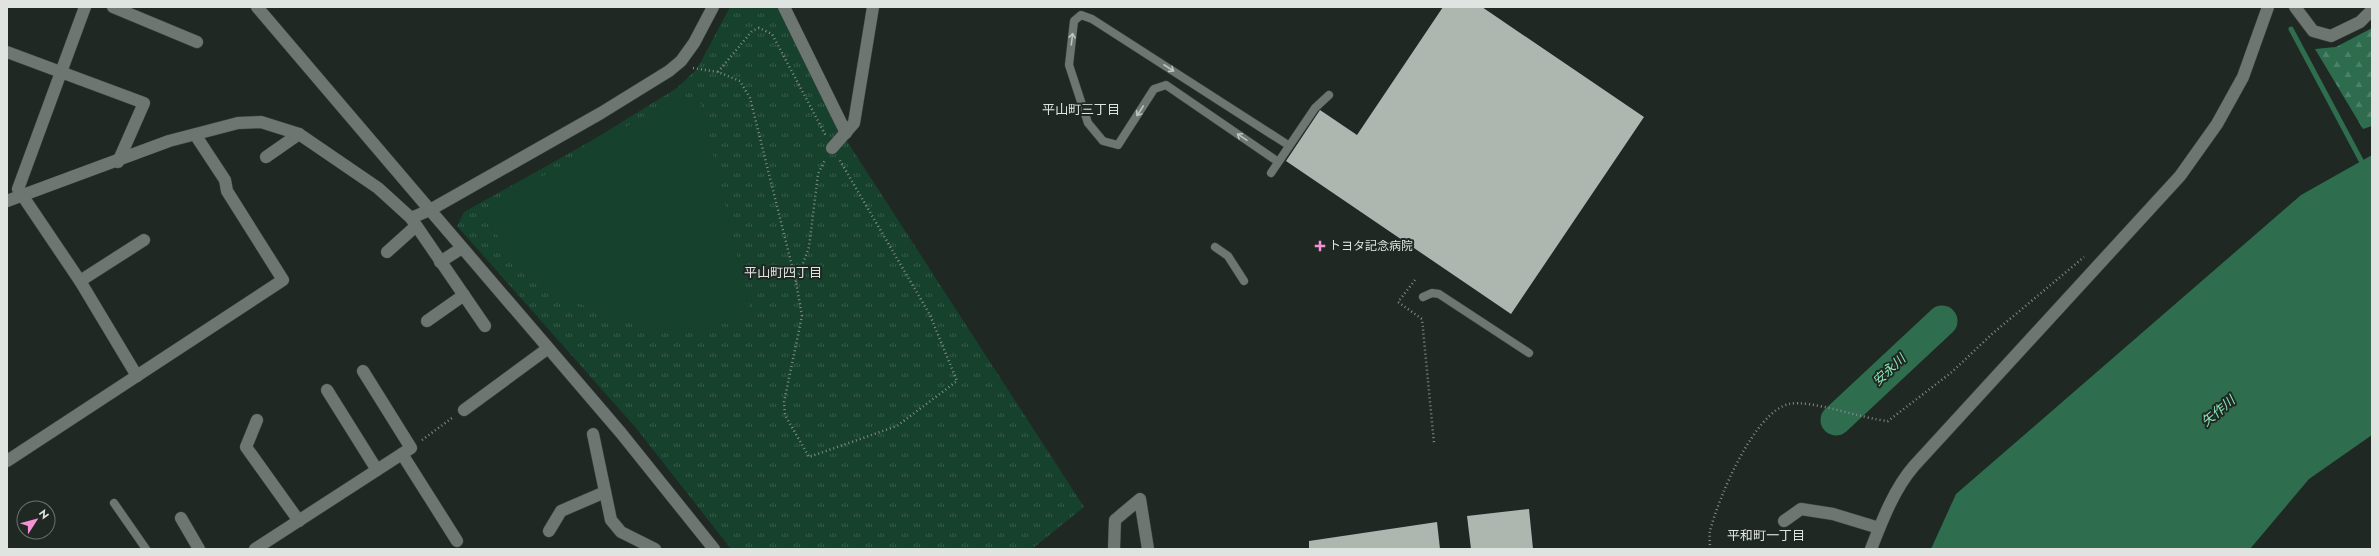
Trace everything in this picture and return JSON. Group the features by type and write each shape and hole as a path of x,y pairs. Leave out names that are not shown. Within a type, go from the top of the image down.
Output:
{"street":[{"path":"85,7 18,189 80,281 137,376"},
{"path":"113,7 198,42"},
{"path":"257,7 546,349 621,433 714,549"},
{"path":"387,252 413,222 430,210 601,113 669,71 681,60 694,43 713,7"},
{"path":"784,7 846,133"},
{"path":"832,148 854,123 873,7"},
{"path":"1871,549 1879,528 1904,477 2180,176 2217,124 2243,77 2268,7"},
{"path":"2295,7 2312,31 2331,36 2360,22 2372,10"},
{"path":"7,52 144,103 118,162"},
{"path":"7,201 118,162 169,141 196,136 238,123 262,122 298,134 378,188 413,222 485,326"},
{"path":"266,157 298,134"},
{"path":"7,461 283,280 228,191 225,180 196,136"},
{"path":"80,281 144,240"},
{"path":"440,262 462,248"},
{"path":"428,321 464,295"},
{"path":"464,410 546,349"},
{"path":"363,370 457,541"},
{"path":"327,390 378,470"},
{"path":"257,420 246,447 299,521"},
{"path":"593,434 611,520 621,532 655,549"},
{"path":"255,549 407,450"},
{"path":"549,531 562,511 605,492"},
{"path":"1114,549 1115,520 1140,499 1148,549"},
{"path":"1784,521 1801,509 1833,514 1879,528"},
{"path":"181,518 199,549"}],"lane":[{"path":"1274,159 1166,85 1154,89 1118,144 1103,141 1088,123 1068,64 1074,21 1080,16 1092,19 1285,143"},
{"path":"1271,173 1315,108 1329,95"},
{"path":"1215,247 1228,256 1244,281"},
{"path":"1423,297 1432,293 1438,294 1529,353"},
{"path":"114,503 146,549"}],"path":[{"path":"681,60 691,68 718,72 740,81 750,98 796,282 802,316 801,327 784,402 785,415 808,457 897,426 957,381 930,316 832,148 772,34 759,28 752,31 718,72"},
{"path":"796,282 809,247 818,174 820,167 830,154 832,148"},
{"path":"1710,549 1710,532 1729,477 1757,430 1772,415 1789,404 1816,406 1871,420 1888,421 1914,402 2090,252"},
{"path":"1415,280 1398,302 1422,319 1434,443"},
{"path":"407,450 464,410"}],"green space":[{"path":"730,7 777,7 841,132 1084,507 1032,549 731,549 636,428 457,226 464,212 591,141 677,88 697,69"},
{"path":"2372,28 2372,126 2363,129 2315,49 2336,47"},
{"path":"678,96 701,104 752,317 709,327 660,330 605,316 555,291 511,253 489,224 486,210"}],"water":[{"name":"矢作川","path":"2372,155 2372,435 2309,479 2250,549 1931,549 1956,494 2301,195"}],"building":[{"path":"1443,7 1482,7 1644,117 1511,314 1286,161 1320,110 1357,135"},
{"path":"1529,509 1533,549 1471,549 1467,516"},
{"path":"1437,522 1440,549 1309,549 1309,541"}],"waterway":[{"path":"2291,29 2364,166"},
{"name":"安永川","path":"1836,420 1942,321"}],"place":[{"name":"トヨタ記念病院","path":"1320,246"}],"district":[{"name":"平山町三丁目","path":"1081,109"},
{"name":"平山町四丁目","path":"783,272"},
{"name":"平和町一丁目","path":"1766,535"}]}
